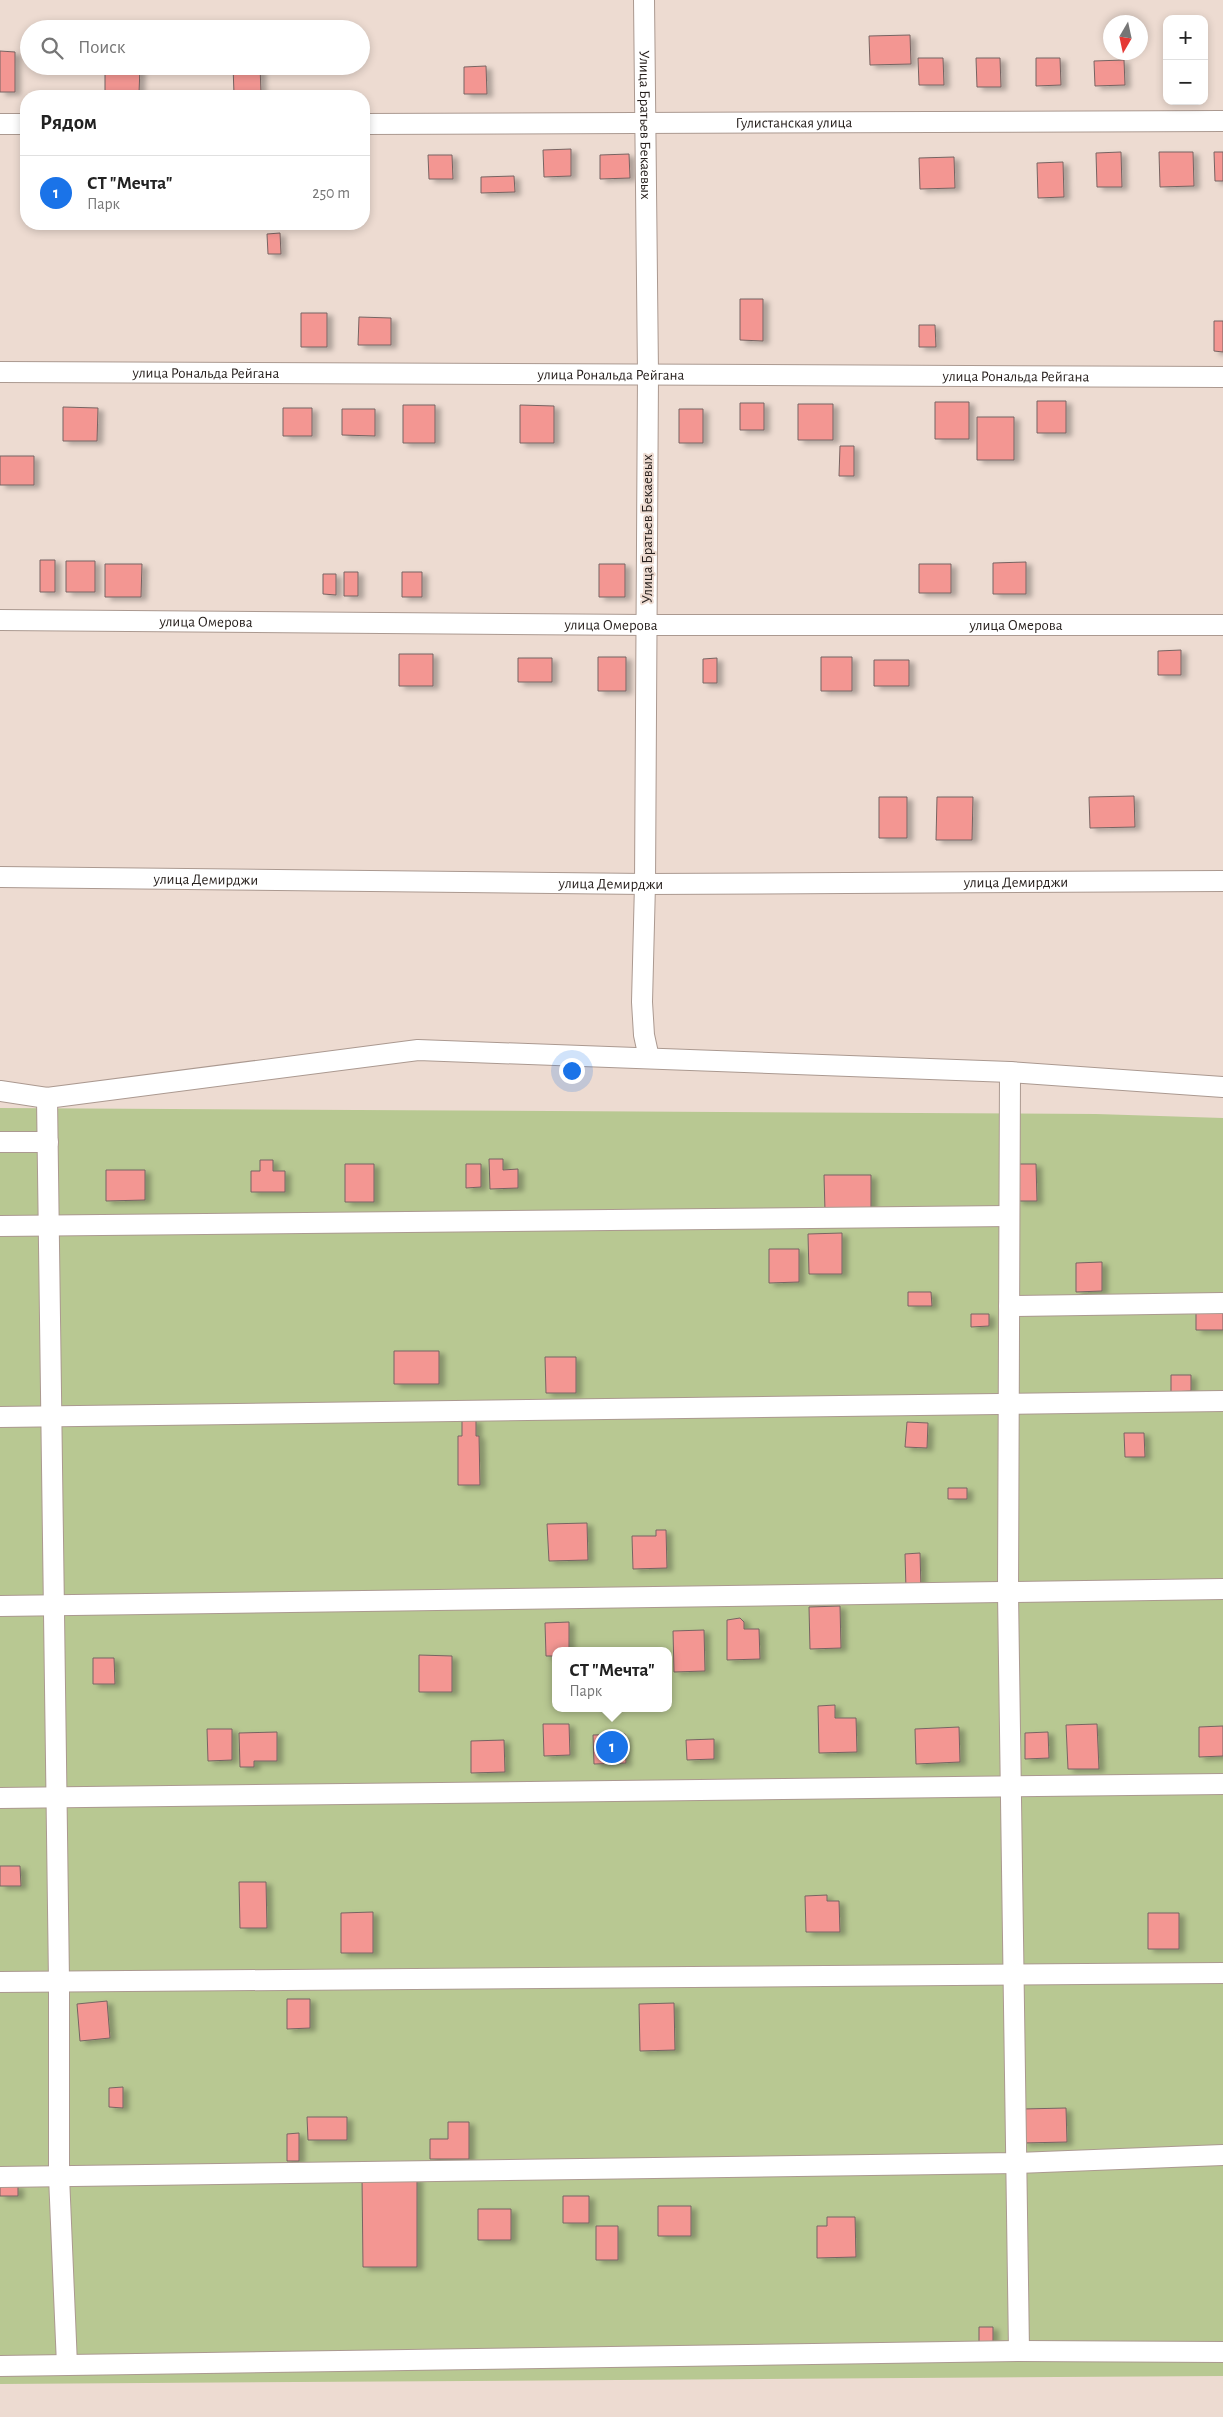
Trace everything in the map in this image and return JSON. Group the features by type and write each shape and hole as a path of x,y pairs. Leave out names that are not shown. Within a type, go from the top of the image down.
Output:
{"street":[{"name":"Улица Братьев Бекаевых","path":"644,0 648,374 645,884 642,1002 644,1035 649,1058"},
{"name":"Гулистанская улица","path":"370,124 1223,121"},
{"path":"0,124 20,124"},
{"name":"улица Рональда Рейгана","path":"0,372 1223,377"},
{"name":"улица Омерова","path":"0,620 646,626 1223,626"},
{"name":"улица Демирджи","path":"0,877 645,884 1223,881"},
{"path":"0,1091 47,1098 418,1050 1010,1072 1223,1087"},
{"path":"1010,1072 1008,1592 1019,2351"},
{"path":"47,1098 57,1797 59,2176 67,2365"},
{"path":"0,1142 48,1142"},
{"path":"0,1226 1009,1216"},
{"path":"1009,1306 1223,1303"},
{"path":"0,1417 1223,1401"},
{"path":"0,1606 1223,1588"},
{"path":"0,1798 1223,1784"},
{"path":"0,1982 1223,1974"},
{"path":"0,2176 1017,2163 1223,2155"},
{"path":"0,2366 1019,2351 1223,2352"}],"green space":[{"path":"0,1108 1096,1114 1223,1118 1223,2376 0,2384"}],"building":[{"path":"910,35 911,64 870,65 869,36"},
{"path":"0,51 15,52 15,92 0,92"},
{"path":"918,58 943,58 944,85 919,85"},
{"path":"976,58 1000,58 1001,87 977,87"},
{"path":"1036,58 1060,58 1061,85 1036,86"},
{"path":"1124,60 1125,85 1095,86 1094,61"},
{"path":"486,66 487,94 464,94 464,67"},
{"path":"105,75 140,75 139,90 105,90"},
{"path":"233,75 260,75 261,90 234,90"},
{"path":"571,149 571,176 544,177 543,150"},
{"path":"1121,152 1122,187 1097,187 1096,153"},
{"path":"1159,152 1193,152 1194,186 1160,187"},
{"path":"1214,152 1223,152 1223,181 1215,181"},
{"path":"629,154 630,178 600,179 600,155"},
{"path":"428,155 452,155 453,179 429,179"},
{"path":"954,157 955,188 920,189 919,158"},
{"path":"1063,162 1064,197 1038,198 1037,163"},
{"path":"514,176 515,192 481,193 481,177"},
{"path":"280,233 281,254 268,254 267,234"},
{"path":"740,299 763,299 763,341 740,340"},
{"path":"301,313 327,313 327,347 301,347"},
{"path":"359,317 391,318 391,345 358,345"},
{"path":"1214,321 1223,321 1223,352 1214,351"},
{"path":"919,325 935,325 936,347 919,347"},
{"path":"1037,401 1066,401 1066,433 1037,433"},
{"path":"935,402 969,402 969,439 935,439"},
{"path":"740,403 764,403 764,430 740,430"},
{"path":"798,404 833,404 833,440 798,440"},
{"path":"403,405 435,405 435,443 403,443"},
{"path":"520,405 554,406 554,443 520,443"},
{"path":"63,407 98,408 97,441 63,441"},
{"path":"283,408 312,408 312,436 283,436"},
{"path":"342,409 375,409 375,436 342,435"},
{"path":"679,409 703,409 703,443 679,443"},
{"path":"977,417 1014,417 1014,460 977,460"},
{"path":"840,446 854,446 854,476 839,476"},
{"path":"0,456 34,456 34,485 0,485"},
{"path":"40,560 55,560 55,592 40,592"},
{"path":"66,561 95,561 95,592 66,592"},
{"path":"1026,562 1026,594 993,594 993,563"},
{"path":"105,564 142,564 141,597 105,597"},
{"path":"599,564 625,564 625,597 599,597"},
{"path":"919,564 951,564 951,593 919,593"},
{"path":"344,572 358,572 358,596 344,596"},
{"path":"402,572 422,572 422,597 402,597"},
{"path":"323,574 336,574 336,595 323,594"},
{"path":"1181,650 1181,675 1158,675 1158,651"},
{"path":"399,654 433,654 433,686 399,686"},
{"path":"598,657 626,657 626,691 598,691"},
{"path":"821,657 852,657 852,691 821,691"},
{"path":"518,658 552,658 552,682 518,682"},
{"path":"717,658 717,683 703,683 703,659"},
{"path":"874,660 909,660 909,686 874,686"},
{"path":"1134,796 1135,827 1090,828 1089,797"},
{"path":"879,797 907,797 907,838 879,838"},
{"path":"937,797 973,797 972,840 936,840"},
{"path":"489,1159 503,1159 503,1170 518,1169 518,1188 490,1189"},
{"path":"260,1160 273,1160 273,1171 285,1171 285,1192 251,1192 251,1171 260,1171"},
{"path":"345,1164 374,1164 374,1202 345,1202"},
{"path":"466,1164 481,1164 481,1187 466,1188"},
{"path":"1016,1164 1036,1164 1037,1201 1017,1201"},
{"path":"106,1170 145,1170 145,1200 106,1201"},
{"path":"824,1175 871,1175 871,1211 825,1211"},
{"path":"842,1233 842,1274 809,1274 808,1234"},
{"path":"769,1249 799,1249 799,1282 769,1283"},
{"path":"1102,1262 1102,1291 1076,1292 1076,1263"},
{"path":"908,1292 931,1292 932,1306 908,1306"},
{"path":"1223,1307 1223,1330 1196,1330 1196,1308"},
{"path":"971,1314 989,1314 989,1326 971,1327"},
{"path":"394,1351 439,1351 439,1384 394,1384"},
{"path":"545,1357 576,1357 576,1393 546,1393"},
{"path":"1171,1375 1191,1375 1191,1391 1171,1392"},
{"path":"462,1420 476,1420 476,1436 479,1436 480,1485 458,1485 458,1436 462,1436"},
{"path":"907,1422 928,1423 927,1448 905,1447"},
{"path":"1124,1433 1144,1433 1145,1457 1125,1457"},
{"path":"948,1488 967,1488 967,1499 948,1499"},
{"path":"587,1523 588,1560 549,1561 547,1524"},
{"path":"656,1530 666,1530 667,1568 633,1569 632,1536 656,1536"},
{"path":"920,1553 921,1588 906,1589 905,1554"},
{"path":"840,1606 841,1648 810,1649 809,1607"},
{"path":"740,1618 744,1622 744,1629 759,1629 760,1659 727,1660 727,1620"},
{"path":"569,1622 569,1647 552,1647 552,1656 546,1656 545,1623"},
{"path":"704,1630 705,1671 674,1672 673,1631"},
{"path":"419,1655 452,1656 452,1692 419,1692"},
{"path":"93,1658 114,1658 115,1684 93,1684"},
{"path":"835,1705 835,1718 856,1718 857,1752 819,1753 818,1706"},
{"path":"543,1724 569,1724 570,1755 544,1756"},
{"path":"1097,1724 1099,1769 1068,1769 1066,1725"},
{"path":"1223,1726 1223,1756 1199,1757 1199,1727"},
{"path":"959,1727 960,1762 916,1764 915,1729"},
{"path":"207,1729 232,1729 232,1760 208,1761"},
{"path":"277,1732 277,1761 254,1761 254,1767 240,1767 239,1733"},
{"path":"1048,1732 1049,1758 1025,1759 1025,1733"},
{"path":"625,1734 626,1763 594,1764 593,1735"},
{"path":"714,1739 714,1759 687,1760 686,1740"},
{"path":"504,1740 505,1772 471,1773 471,1741"},
{"path":"0,1866 20,1866 21,1886 0,1886"},
{"path":"239,1882 266,1882 267,1928 240,1928"},
{"path":"827,1895 827,1901 839,1901 840,1932 806,1932 805,1896"},
{"path":"373,1912 373,1953 341,1953 341,1913"},
{"path":"1148,1913 1179,1913 1179,1949 1148,1949"},
{"path":"287,1999 310,1999 310,2028 287,2029"},
{"path":"107,2001 110,2038 80,2041 77,2004"},
{"path":"674,2003 675,2050 640,2051 639,2004"},
{"path":"123,2087 123,2108 109,2107 109,2088"},
{"path":"1066,2108 1067,2142 1023,2143 1023,2109"},
{"path":"307,2117 347,2117 347,2140 308,2140"},
{"path":"448,2122 469,2122 469,2159 430,2159 430,2139 448,2139"},
{"path":"299,2133 299,2161 287,2161 287,2134"},
{"path":"362,2177 417,2177 417,2267 363,2267"},
{"path":"0,2186 18,2186 18,2196 0,2196"},
{"path":"563,2196 589,2196 589,2223 563,2223"},
{"path":"658,2206 691,2206 691,2236 658,2236"},
{"path":"478,2209 511,2209 511,2240 478,2240"},
{"path":"827,2217 855,2217 856,2257 817,2258 817,2226 827,2226"},
{"path":"596,2226 618,2226 618,2260 596,2260"},
{"path":"979,2327 993,2327 993,2342 979,2342"}],"place":[{"name":"СТ \"Мечта\"","path":"612,1747"}]}
